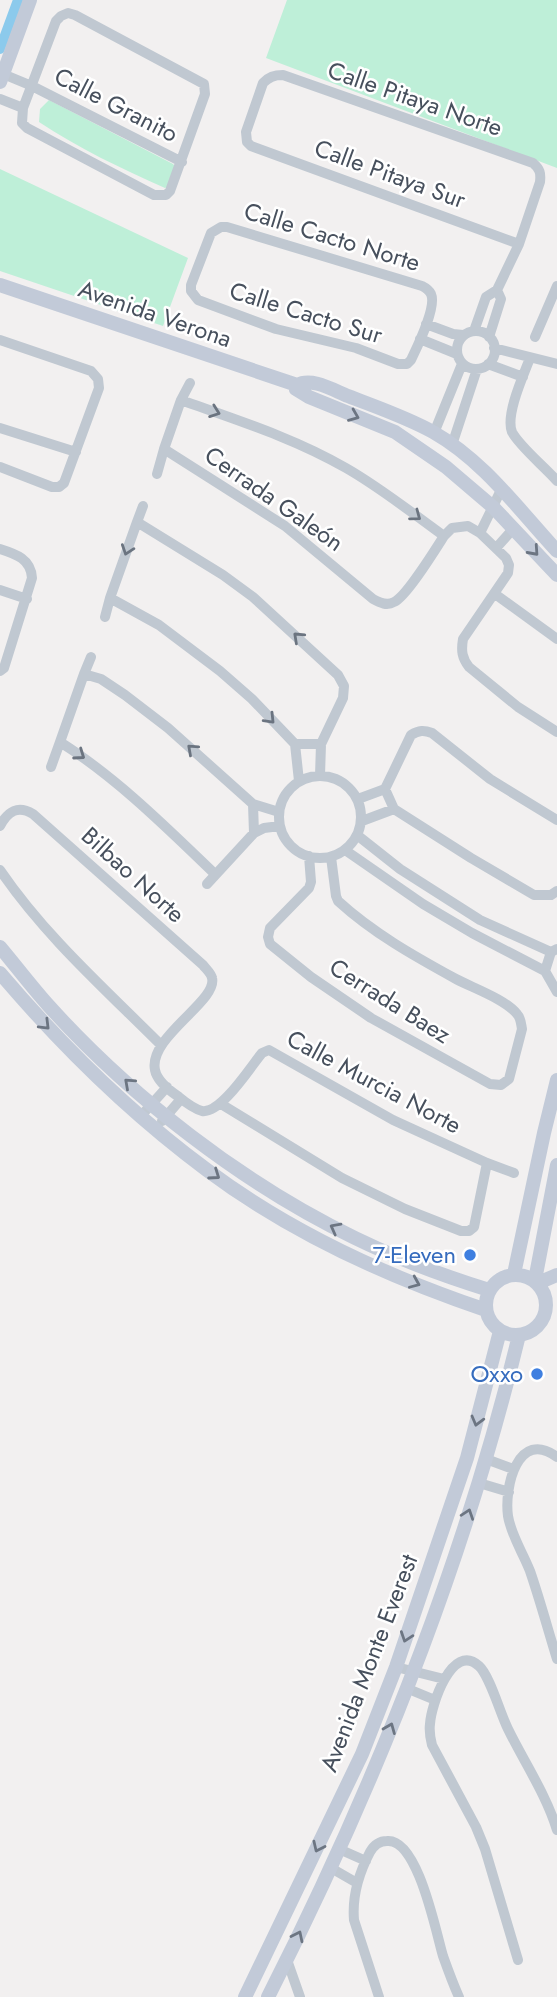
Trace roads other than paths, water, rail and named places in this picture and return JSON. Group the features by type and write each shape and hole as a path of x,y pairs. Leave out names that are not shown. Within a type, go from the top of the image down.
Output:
{"street":[{"path":"2,78 30,0"},
{"path":"68,13 204,84 205,94 170,191 166,195 154,195 27,128 22,123 23,108 32,86 56,21 68,13"},
{"name":"Calle Pitaya Norte","path":"247,142 246,132 263,83 275,75 282,75 520,158 533,163 539,168 541,175 519,244"},
{"name":"Calle Granito","path":"2,78 32,86 182,162"},
{"path":"0,99 23,108"},
{"name":"Calle Pitaya Sur","path":"247,142 255,148 519,244"},
{"name":"Calle Cacto Norte","path":"194,297 191,285 211,233 215,229 227,227 422,286 429,290 432,296 426,324"},
{"path":"434,433 460,359 458,344 469,333 486,297 497,290 519,244"},
{"name":"Avenida Verona","path":"0,285 297,385 308,382 324,387 409,420 452,445 502,488 557,551"},
{"path":"535,337 557,286"},
{"path":"489,337 501,299 497,290"},
{"name":"Calle Cacto Sur","path":"194,297 204,304 276,329 356,348 398,364 407,364 411,360 420,339"},
{"path":"426,324 453,334 469,333 479,331 489,337 494,348 492,360 488,365 472,369 460,359 420,339 426,324"},
{"path":"0,340 92,371 98,379 99,388 64,483 59,487 52,487 0,467"},
{"path":"494,348 557,364"},
{"path":"530,358 510,424 520,442 557,481"},
{"path":"488,365 523,377"},
{"path":"452,445 477,369"},
{"path":"157,474 181,400 190,383"},
{"name":"Avenida Verona","path":"297,385 296,389 300,393 395,432 446,467 493,507 557,575"},
{"name":"Cerrada Galeón","path":"164,449 285,526 381,603 388,604 401,599 444,537 384,492 315,452 271,432 181,400"},
{"path":"0,428 76,452"},
{"path":"480,533 502,488"},
{"path":"105,617 143,506"},
{"path":"137,522 223,575 253,597 338,675 344,686 342,698 321,744 320,776"},
{"path":"444,537 452,528 468,526 497,547 509,565 508,573 495,594 463,639 463,659 518,707 557,732"},
{"path":"497,547 513,528"},
{"path":"0,549 24,560 32,568 27,599 4,668 0,671"},
{"path":"0,590 27,599"},
{"path":"495,594 557,639"},
{"path":"110,598 159,625 220,671 251,699 295,744 299,781"},
{"path":"51,767 90,657"},
{"path":"85,674 101,679 168,728 253,804 279,812"},
{"path":"358,799 385,789 411,735 425,730 490,779 557,820"},
{"path":"60,742 85,758 215,874"},
{"path":"295,744 321,744"},
{"path":"320,776 331,777 351,789 358,799 362,821 357,835 345,850 331,857 320,858 295,850 290,845 280,826 279,812 289,789 299,781 320,776"},
{"path":"385,789 394,809 534,895 551,895 557,891"},
{"path":"253,804 254,833"},
{"path":"362,821 394,809"},
{"name":"Bilbao Norte","path":"0,826 8,813 14,810 25,810 33,814 211,975 213,979 209,991 161,1045"},
{"path":"207,884 254,833 264,828 280,826"},
{"path":"357,835 400,869 480,920 554,951 545,971"},
{"path":"345,850 423,904 545,971 557,992"},
{"name":"Cerrada Baez","path":"309,856 309,888 270,928 270,944 311,977 371,1018 473,1076 495,1086 509,1079 521,1035 521,1021 516,1013 412,955 344,906 336,896 331,857"},
{"path":"0,870 57,941 161,1045 154,1061 155,1071 166,1087 181,1099 203,1111 221,1104 342,1178 405,1209 461,1231 469,1231 474,1227 487,1163"},
{"path":"0,947 48,1005 95,1052 166,1116 220,1158 267,1189 357,1239 489,1290"},
{"path":"0,974 36,1015 140,1117 208,1171 257,1204 313,1236 403,1278 486,1310"},
{"name":"Calle Murcia Norte","path":"221,1104 262,1053 269,1050 393,1120 514,1173"},
{"path":"514,1274 557,1080"},
{"path":"140,1117 166,1087"},
{"path":"155,1129 181,1099"},
{"path":"537,1282 557,1168"},
{"path":"514,1274 525,1275 537,1282 552,1297 541,1324 531,1332 519,1335 500,1331 491,1322 486,1310 485,1300 495,1282 514,1274"},
{"path":"537,1282 557,1275"},
{"name":"Avenida Monte Everest","path":"245,1997 362,1754 396,1667 467,1458 500,1331"},
{"name":"Avenida Monte Everest","path":"268,1997 340,1849 406,1688 479,1483 519,1335"},
{"path":"557,1457 538,1449 528,1451 520,1457 512,1474 507,1502 511,1527 531,1575 557,1659"},
{"path":"486,1460 512,1474"},
{"path":"479,1483 509,1492"},
{"path":"435,1552 453,1559"},
{"path":"518,1960 476,1826 429,1735 430,1718 440,1690 453,1666 469,1661 481,1668 508,1729 548,1804 557,1830"},
{"path":"396,1667 412,1671 440,1690"},
{"path":"406,1688 440,1690"},
{"path":"362,1754 376,1762"},
{"path":"379,1997 354,1920 353,1909 357,1884 372,1849 377,1843 394,1841 401,1844 407,1852 424,1889 458,1997"},
{"path":"340,1849 364,1867"},
{"path":"331,1868 357,1884"},
{"path":"287,1960 300,1997"}],"waterway":[{"path":"0,49 18,0"}],"place":[{"name":"7-Eleven","path":"470,1255"},
{"name":"Oxxo","path":"537,1374"}]}
